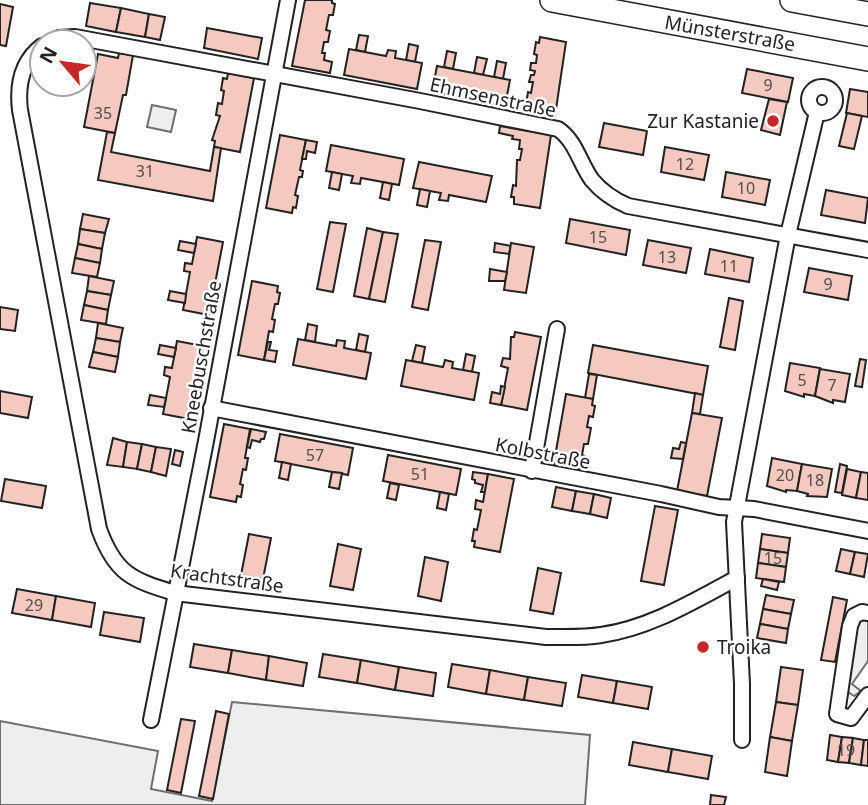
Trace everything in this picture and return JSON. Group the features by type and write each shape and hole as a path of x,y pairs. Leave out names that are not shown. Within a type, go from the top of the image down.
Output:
{"main road":[{"name":"Münsterstraße","path":"552,0 868,59"},
{"path":"792,0 868,14"}],"street":[{"name":"Kneebuschstraße","path":"151,720 288,0"},
{"name":"Ehmsenstraße","path":"98,41 558,129 569,139 591,178 602,191 621,203 868,250"},
{"name":"Krachtstraße","path":"28,63 22,70 17,89 99,529 109,554 123,570 148,585 175,593 546,637 603,635 645,623 668,615 737,578"},
{"path":"741,740 742,684 734,522 788,235 817,112"},
{"path":"532,471 557,329"},
{"name":"Kolbstraße","path":"211,408 719,507 868,531"},
{"path":"868,613 862,612 854,616 850,626 837,714 851,718 868,695"}],"shaded area":[{"path":"152,105 176,110 171,132 147,127"},
{"path":"868,619 868,661 852,684 861,691 854,696 848,692 847,687 857,627 861,621"},
{"path":"232,702 590,735 585,805 0,805 0,721 158,751 151,789 212,801"}],"building":[{"path":"305,0 332,0 335,4 326,30 330,31 328,42 324,42 322,53 325,53 324,60 332,62 330,73 292,66"},
{"path":"90,3 121,8 116,32 86,26"},
{"path":"0,4 13,7 6,46 0,45"},
{"path":"121,8 149,14 145,37 116,32"},
{"path":"149,14 165,17 160,40 145,37"},
{"path":"207,28 262,38 258,59 204,48"},
{"path":"359,35 368,36 365,52 356,50"},
{"path":"540,37 566,42 555,116 525,110 533,82 529,82 535,71 530,70 531,63 536,63 537,55 534,54 536,42 539,43"},
{"path":"409,44 418,46 415,62 406,60"},
{"path":"349,49 386,56 388,50 396,51 395,58 422,63 417,89 344,75"},
{"path":"447,51 456,53 453,69 444,67"},
{"path":"119,53 133,55 126,95 123,95 115,133 84,127 90,98 98,98 98,54 118,58"},
{"path":"477,57 487,59 483,75 474,73"},
{"path":"497,61 506,63 503,79 494,77"},
{"path":"437,66 510,80 505,106 432,92"},
{"path":"747,69 793,78 788,102 742,93"},
{"path":"228,73 254,78 240,152 214,147 215,141 212,140 220,116 216,115 218,103 222,104 223,78 227,79"},
{"path":"850,89 868,92 868,117 846,113"},
{"name":"Zur Kastanie","path":"769,99 787,102 780,135 761,130"},
{"path":"847,113 862,116 854,149 839,146"},
{"path":"604,123 647,131 643,155 599,147"},
{"path":"500,126 551,135 540,208 514,204 514,197 511,197 513,185 516,186 517,160 520,160 522,149 519,149 520,140 499,133"},
{"path":"107,132 115,133 111,152 210,171 214,147 221,148 213,201 98,180"},
{"path":"280,135 306,140 300,170 303,171 302,177 299,177 295,195 298,196 296,208 293,207 292,213 266,208"},
{"path":"306,140 317,142 315,153 307,151 306,159 302,159"},
{"path":"331,145 404,159 399,185 361,178 360,184 351,183 353,176 326,171"},
{"path":"665,147 709,155 704,180 661,172"},
{"path":"419,162 492,176 486,202 449,195 448,201 439,200 441,193 413,188"},
{"path":"332,172 342,174 339,190 329,188"},
{"path":"726,172 770,180 765,205 722,197"},
{"path":"383,182 392,184 389,200 380,198"},
{"path":"420,189 430,191 427,207 417,205"},
{"path":"826,190 868,198 865,223 821,215"},
{"path":"83,214 109,219 105,233 80,229"},
{"path":"570,219 630,230 626,255 566,243"},
{"path":"330,222 346,224 333,292 317,289"},
{"path":"367,228 383,232 369,299 354,296"},
{"path":"80,229 105,233 102,249 78,244"},
{"path":"383,232 398,234 385,302 369,299"},
{"path":"197,237 223,242 209,315 183,310 190,272 184,271 185,263 192,264"},
{"path":"425,240 441,242 428,310 412,307"},
{"path":"648,240 691,248 686,273 643,265"},
{"path":"180,241 196,244 194,253 178,250"},
{"path":"495,243 511,246 509,254 494,252"},
{"path":"511,243 534,247 526,293 504,290"},
{"path":"78,244 102,249 100,263 75,258"},
{"path":"710,249 753,258 749,282 705,274"},
{"path":"75,258 100,263 97,277 72,273"},
{"path":"809,268 852,276 848,300 804,292"},
{"path":"490,269 507,272 505,281 489,281"},
{"path":"89,276 114,281 111,295 87,291"},
{"path":"252,281 278,286 277,292 280,293 278,304 275,304 273,332 269,331 264,360 238,355"},
{"path":"87,291 111,295 108,310 84,305"},
{"path":"170,291 186,294 185,303 168,300"},
{"path":"729,298 743,301 735,350 720,347"},
{"path":"84,305 108,310 106,324 81,320"},
{"path":"0,307 18,310 15,331 0,329"},
{"path":"98,323 123,328 120,342 96,338"},
{"path":"308,324 317,326 315,342 305,340"},
{"path":"515,332 541,337 527,410 501,405 508,368 501,366 503,358 510,359 511,337 514,337"},
{"path":"359,334 368,336 365,352 356,350"},
{"path":"96,338 120,342 118,357 93,352"},
{"path":"298,339 336,346 337,340 345,341 344,348 371,353 366,379 293,365"},
{"path":"177,341 203,346 189,419 163,414 170,377 164,375 165,367 172,368"},
{"path":"268,342 271,342 269,350 277,351 275,362 264,360"},
{"path":"160,345 176,348 174,357 158,354"},
{"path":"416,345 425,347 422,363 412,361"},
{"path":"593,345 708,366 703,395 588,373"},
{"path":"93,352 118,357 115,372 89,367"},
{"path":"466,354 475,356 472,372 463,370"},
{"path":"860,359 866,360 862,387 855,386"},
{"path":"406,360 443,367 445,360 453,362 452,368 479,373 474,400 401,386"},
{"path":"790,363 820,368 815,396 804,394 804,397 785,391"},
{"path":"820,369 850,374 845,402 833,400 833,403 815,396"},
{"path":"589,374 597,375 593,399 585,398"},
{"path":"501,386 505,387 501,405 490,403 492,392 500,394"},
{"path":"0,391 32,397 28,418 0,413"},
{"path":"695,393 703,395 700,414 692,413"},
{"path":"566,394 593,399 592,405 595,406 593,417 589,416 587,427 591,428 588,444 584,444 582,455 585,456 579,472 553,468"},
{"path":"150,395 166,398 164,407 148,405"},
{"path":"692,413 722,418 707,496 677,491"},
{"path":"224,424 250,429 245,458 248,458 246,470 243,469 240,484 243,485 241,497 237,496 236,502 210,497"},
{"path":"251,429 266,432 260,442 252,440 250,448 247,447"},
{"path":"280,434 353,448 348,475 275,461"},
{"path":"113,438 127,442 123,467 107,465"},
{"path":"127,442 142,444 137,469 123,467"},
{"path":"681,442 686,443 683,459 671,458 673,448 679,449"},
{"path":"142,444 156,447 151,472 137,469"},
{"path":"156,447 171,449 166,476 151,472"},
{"path":"175,450 183,452 180,466 172,464"},
{"path":"388,455 461,469 456,495 383,481"},
{"path":"772,458 802,464 797,491 786,492 767,486"},
{"path":"282,462 291,464 288,480 279,478"},
{"path":"802,464 832,469 827,497 807,496 808,494 797,491"},
{"path":"840,464 847,466 842,493 835,492"},
{"path":"847,469 861,472 856,498 842,495"},
{"path":"332,472 342,473 339,489 329,487"},
{"path":"473,472 488,474 485,492 481,492 483,485 472,479"},
{"path":"861,472 868,473 868,500 856,498"},
{"path":"488,474 514,479 500,552 474,547 475,541 472,541 481,510 475,509 476,500 483,502"},
{"path":"5,479 46,486 42,508 1,501"},
{"path":"390,483 399,485 396,500 387,498"},
{"path":"556,487 576,491 572,511 552,507"},
{"path":"576,491 594,494 590,514 572,511"},
{"path":"440,492 449,494 446,510 437,508"},
{"path":"594,494 611,498 607,518 590,514"},
{"path":"655,506 678,510 664,585 641,581"},
{"path":"249,534 271,538 263,579 241,575"},
{"path":"762,534 790,538 788,553 760,549"},
{"path":"338,544 361,549 353,590 330,586"},
{"path":"760,549 788,553 786,567 758,563"},
{"path":"841,549 855,552 850,574 836,571"},
{"path":"855,552 868,554 864,577 850,574"},
{"path":"425,557 448,562 441,601 418,596"},
{"path":"758,563 786,567 784,582 756,578"},
{"path":"538,568 561,573 553,614 530,610"},
{"path":"763,579 779,582 777,590 761,586"},
{"path":"17,589 56,596 52,620 12,613"},
{"path":"766,595 794,600 791,614 763,609"},
{"path":"56,596 95,603 91,627 52,620"},
{"path":"833,597 847,600 835,662 821,660"},
{"path":"763,609 791,614 788,629 760,624"},
{"path":"104,612 144,618 140,642 100,635"},
{"path":"760,624 788,629 786,643 757,638"},
{"path":"194,644 232,650 228,673 190,667"},
{"path":"232,650 269,656 266,680 228,673"},
{"path":"323,654 361,660 357,683 319,677"},
{"path":"269,656 307,663 303,686 266,680"},
{"path":"361,660 399,667 395,690 357,683"},
{"path":"452,664 490,670 486,694 448,687"},
{"path":"399,667 436,673 433,696 395,690"},
{"path":"781,667 803,670 798,705 776,702"},
{"path":"490,670 528,677 524,700 486,694"},
{"path":"582,675 617,681 613,703 578,697"},
{"path":"528,677 566,683 562,706 524,700"},
{"path":"617,681 652,687 648,709 613,703"},
{"path":"776,702 798,705 792,741 770,737"},
{"path":"216,711 229,714 213,799 199,796"},
{"path":"181,719 195,721 181,793 167,790"},
{"path":"830,735 842,737 838,762 827,760"},
{"path":"770,737 792,741 787,776 765,772"},
{"path":"842,737 853,738 849,763 838,762"},
{"path":"853,738 864,740 861,765 849,763"},
{"path":"864,740 868,740 868,766 861,765"},
{"path":"633,742 672,749 668,772 629,765"},
{"path":"672,749 712,756 708,779 668,772"},
{"path":"711,795 726,797 724,805 710,805"}],"place":[{"name":"Zur Kastanie","path":"773,121"},
{"name":"Troika","path":"703,647"}]}
